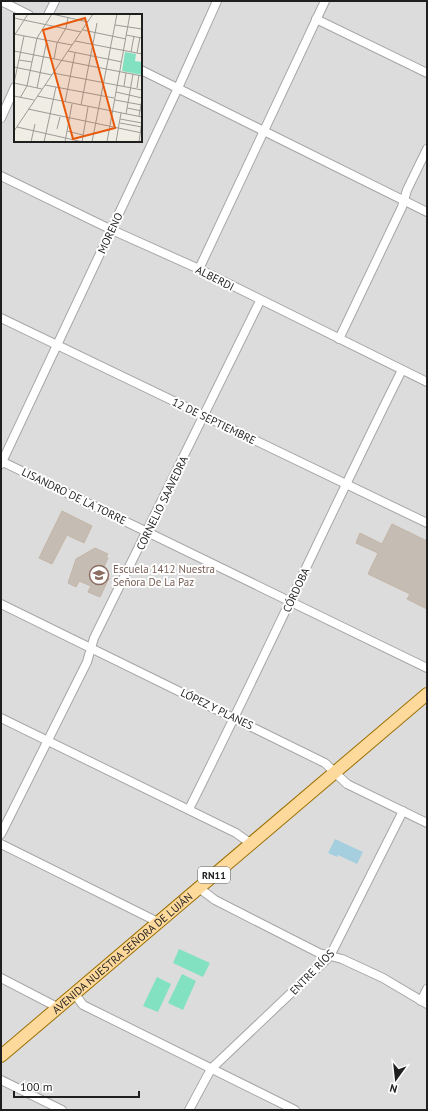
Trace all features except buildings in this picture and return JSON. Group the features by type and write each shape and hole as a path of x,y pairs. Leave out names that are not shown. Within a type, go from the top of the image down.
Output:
{"main road":[{"name":"AVENIDA NUESTRA SEÑORA DE LUJÁN","path":"1,1056 427,694"}],"street":[{"path":"1,1 27,14"},
{"path":"48,14 54,1"},
{"name":"MORENO","path":"1,462 112,230 217,1"},
{"path":"199,269 325,1"},
{"path":"316,19 427,73"},
{"path":"142,70 427,212"},
{"path":"1,118 14,89"},
{"path":"339,339 427,149"},
{"name":"ALBERDI","path":"1,176 112,230 199,269 260,301 427,382"},
{"name":"CORNELIO SAAVEDRA","path":"1,834 87,662 94,638 260,301"},
{"name":"12 DE SEPTIEMBRE","path":"1,318 427,523"},
{"name":"CÓRDOBA","path":"189,809 235,718 345,484 402,370"},
{"name":"LISANDRO DE LA TORRE","path":"1,462 148,531 290,603 427,668"},
{"name":"LÓPEZ Y PLANES","path":"1,604 325,763 347,784 427,823"},
{"path":"1,718 189,809 236,833 250,843"},
{"name":"ENTRE RÍOS","path":"189,1110 210,1069 330,956 404,811"},
{"path":"1,844 158,922"},
{"path":"199,888 215,900 319,953 342,959 383,978 424,1003 427,989"},
{"path":"1,978 57,1007"},
{"path":"74,993 83,1005 295,1110"},
{"path":"1,1080 62,1110"}],"shaded area":[{"path":"1,1 427,1 427,1110 1,1110"}],"green space":[{"path":"179,949 210,963 203,977 173,963"},
{"path":"182,974 196,981 183,1010 168,1003"},
{"path":"157,977 171,984 158,1012 143,1006"}],"water":[{"path":"335,839 363,852 357,864 338,855 337,857 328,853"}],"place":[{"name":"Escuela 1412 Nuestra Señora De La Paz","path":"99,575"}]}
